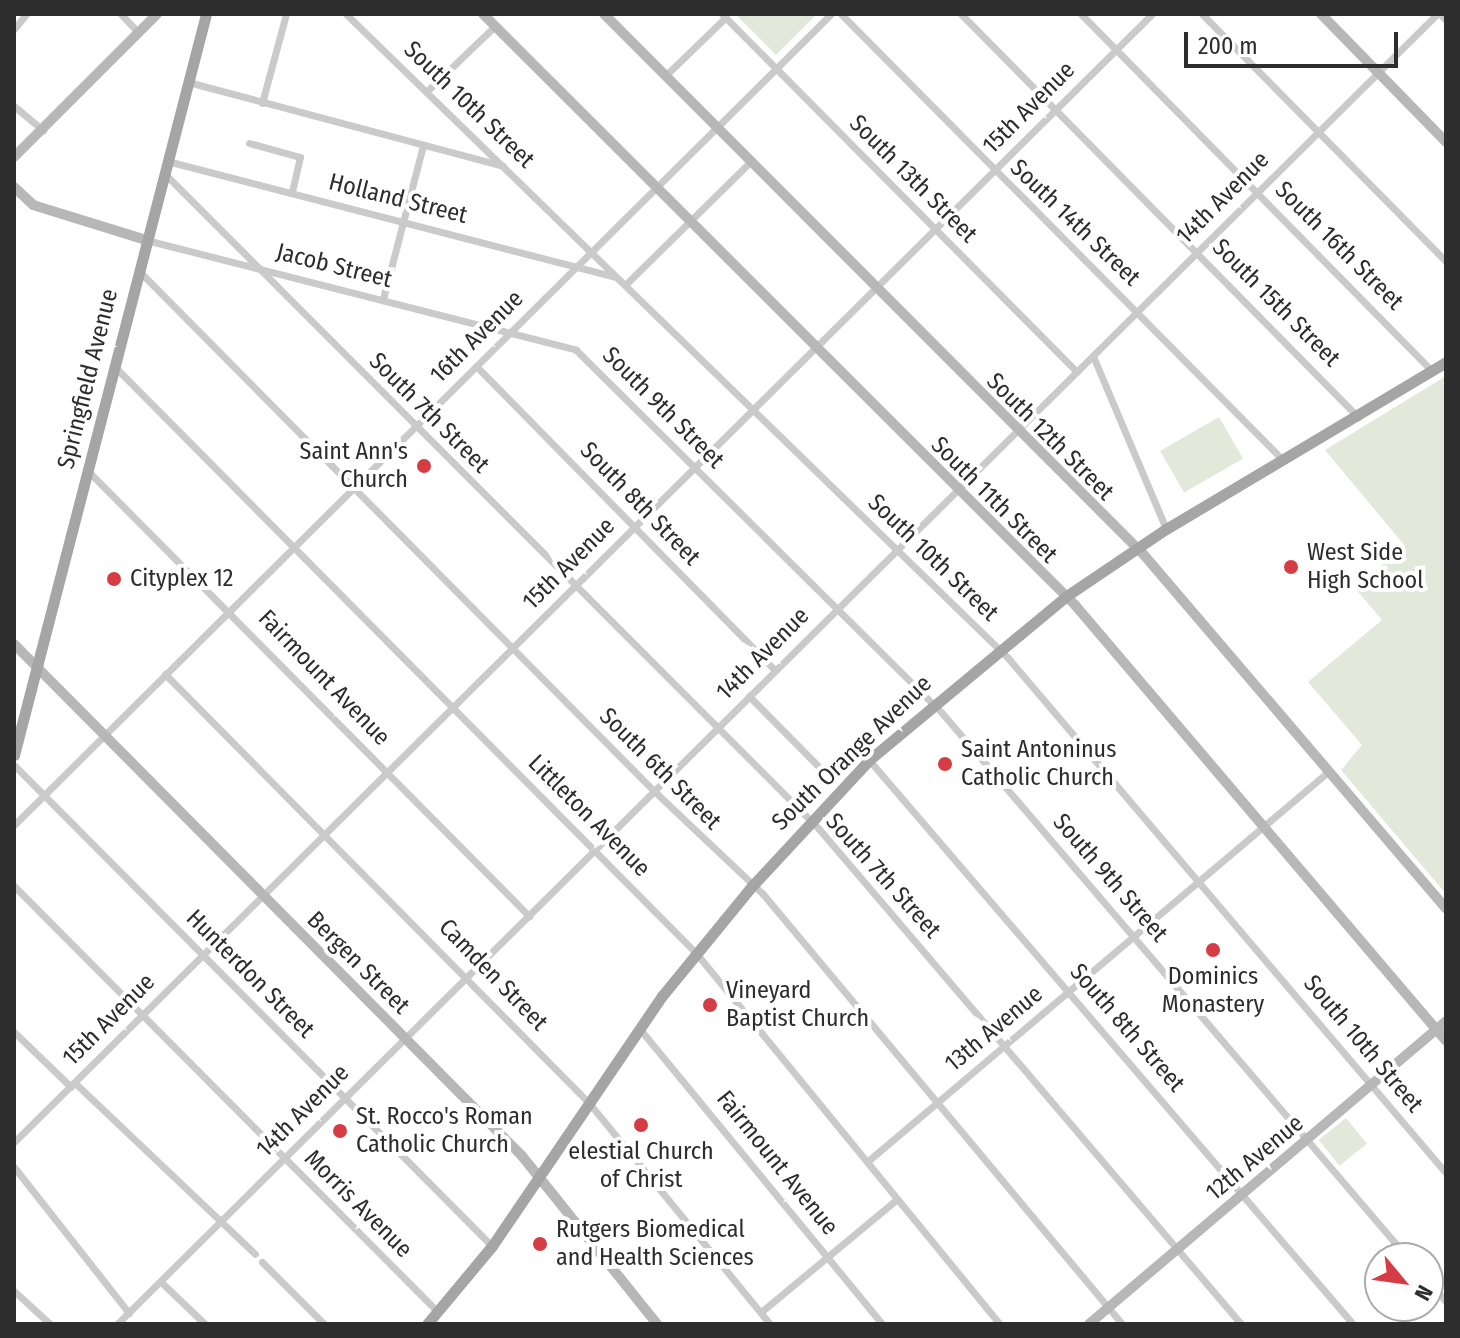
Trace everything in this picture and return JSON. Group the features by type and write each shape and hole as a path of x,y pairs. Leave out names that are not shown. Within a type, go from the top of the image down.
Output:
{"main road":[{"name":"Springfield Avenue","path":"14,755 206,14"},
{"name":"South Orange Avenue","path":"427,1324 492,1246 639,1028 696,953 809,821 869,760 998,649 1136,548 1446,362"}],"street":[{"path":"14,29 26,14"},
{"path":"121,14 139,33"},
{"path":"14,157 157,14"},
{"path":"262,103 286,14"},
{"name":"South 10th Street","path":"346,14 998,649 1446,1173"},
{"name":"South 11th Street","path":"483,14 1065,597 1446,1041"},
{"name":"South 12th Street","path":"604,14 1016,432 1136,548 1446,909"},
{"name":"16th Avenue","path":"14,825 831,14"},
{"name":"South 14th Street","path":"841,14 993,172 1138,311 1282,459"},
{"name":"South 15th Street","path":"961,14 1358,417"},
{"name":"South 16th Street","path":"1081,14 1432,371"},
{"name":"15th Avenue","path":"14,1142 1152,14"},
{"path":"1202,14 1446,261"},
{"path":"1321,14 1446,142"},
{"path":"1439,14 1446,20"},
{"name":"14th Avenue","path":"117,1324 1439,14"},
{"path":"665,76 724,16"},
{"name":"South 13th Street","path":"724,16 1077,372"},
{"path":"427,91 495,26"},
{"path":"188,82 504,166"},
{"path":"14,106 43,130"},
{"path":"249,143 300,157 292,193"},
{"path":"383,299 423,145"},
{"path":"625,285 750,162"},
{"name":"Holland Street","path":"166,166 292,193 617,278"},
{"name":"South 7th Street","path":"166,166 256,267 809,821 1241,1324"},
{"path":"14,187 33,205 146,240"},
{"name":"Jacob Street","path":"146,240 512,331"},
{"name":"South 6th Street","path":"139,270 352,489 654,791 753,885 940,1102 1122,1324"},
{"name":"South 9th Street","path":"512,331 576,350 835,611 932,704 1394,1242"},
{"path":"1093,356 1166,529"},
{"name":"South 8th Street","path":"476,366 775,670"},
{"name":"Littleton Avenue","path":"115,367 696,953 1000,1324"},
{"name":"Fairmount Avenue","path":"88,471 529,916"},
{"name":"Bergen Street","path":"14,644 405,1038 539,1178 657,1324"},
{"name":"Camden Street","path":"165,674 326,833 589,1103 770,1324"},
{"path":"749,696 828,776"},
{"name":"South 8th Street","path":"869,760 1353,1324"},
{"name":"Hunterdon Street","path":"14,765 492,1246"},
{"name":"13th Avenue","path":"868,1161 1329,771"},
{"name":"Morris Avenue","path":"14,886 437,1311"},
{"name":"12th Avenue","path":"1089,1324 1446,1021"},
{"name":"Fairmount Avenue","path":"639,1028 882,1324"},
{"path":"14,1032 255,1254"},
{"path":"14,1167 129,1313"},
{"path":"761,1312 897,1199"},
{"path":"262,1262 324,1324"},
{"path":"161,1282 205,1324"},
{"path":"14,1291 50,1324"}],"shaded area":[{"path":"735,14 817,14 776,55"},
{"path":"1446,376 1446,894 1341,770 1362,745 1308,682 1382,620 1355,588 1405,546 1325,450"},
{"path":"1219,417 1243,459 1184,493 1160,451"},
{"path":"1346,1118 1367,1144 1340,1166 1319,1140"}],"place":[{"name":"Saint Ann's Church","path":"424,466"},
{"name":"West Side High School","path":"1291,567"},
{"name":"Cityplex 12","path":"114,579"},
{"name":"Saint Antoninus Catholic Church","path":"945,764"},
{"name":"Dominics Monastery","path":"1213,950"},
{"name":"Vineyard Baptist Church","path":"710,1005"},
{"name":"elestial Church of Christ","path":"641,1125"},
{"name":"St. Rocco's Roman Catholic Church","path":"340,1131"},
{"name":"Rutgers Biomedical and Health Sciences","path":"540,1244"}]}
